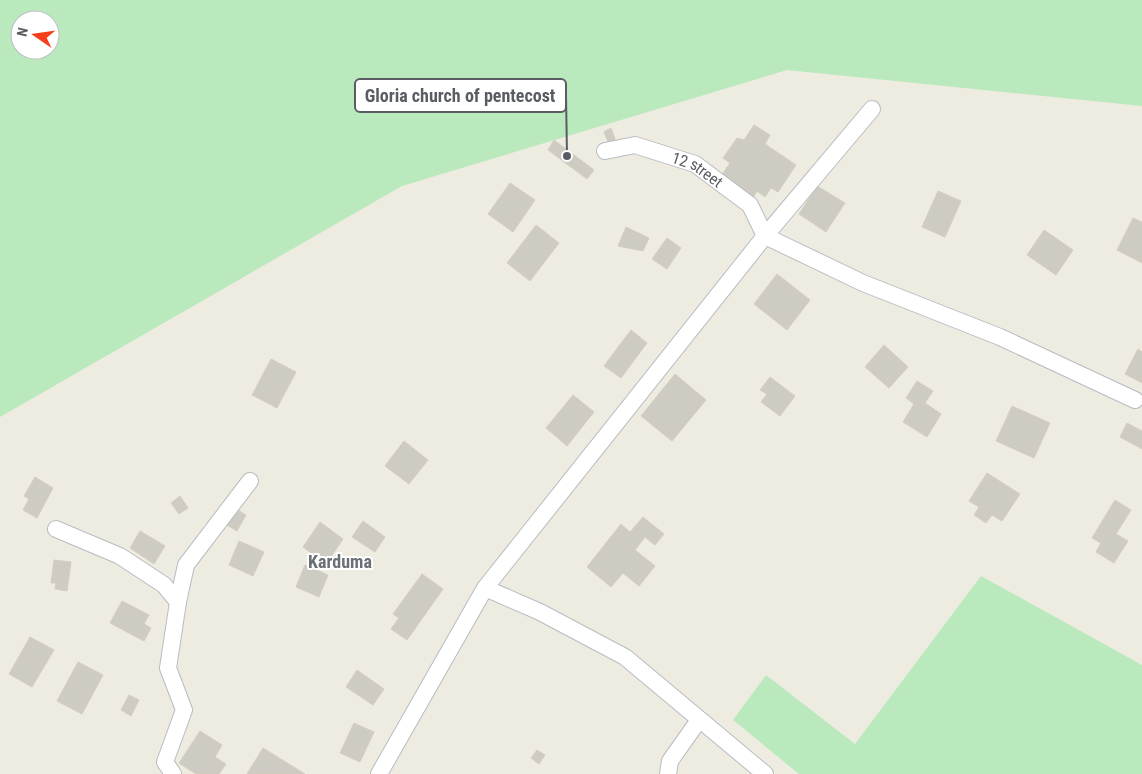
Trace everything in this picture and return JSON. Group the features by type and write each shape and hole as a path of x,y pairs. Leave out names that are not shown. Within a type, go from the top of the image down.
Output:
{"street":[{"path":"379,774 485,588 765,236 872,109"},
{"name":"12 street","path":"605,151 635,145 695,164 750,206 765,236"},
{"path":"765,236 863,283 1000,337 1135,400"},
{"path":"173,774 165,762 184,710 168,668 178,602 186,565 250,481"},
{"path":"56,529 120,556 164,585 178,602"},
{"path":"485,588 540,612 625,657 765,774"},
{"path":"668,774 670,761 699,720"}],"green space":[{"path":"0,0 1142,0 1142,106 787,70 402,186 0,417"},
{"path":"981,576 1142,665 1142,774 799,774 733,720 766,675 855,744"}],"building":[{"path":"754,125 770,135 765,144 796,165 778,192 771,188 765,197 757,191 753,198 721,176 730,163 723,158 737,138 744,140"},
{"path":"611,128 616,142 610,146 604,132"},
{"path":"554,140 594,170 587,179 548,150"},
{"path":"510,183 535,200 513,232 488,214"},
{"path":"817,186 845,203 826,232 799,214"},
{"path":"938,191 961,201 945,237 922,227"},
{"path":"1133,218 1142,222 1142,263 1117,250"},
{"path":"536,225 559,243 530,281 507,263"},
{"path":"626,227 649,238 643,251 618,246"},
{"path":"1044,230 1073,250 1056,275 1027,255"},
{"path":"667,238 681,248 667,269 652,259"},
{"path":"777,274 810,300 787,330 754,304"},
{"path":"631,330 647,343 621,378 604,366"},
{"path":"884,345 908,367 889,388 865,367"},
{"path":"1138,349 1142,352 1142,383 1125,374"},
{"path":"271,359 296,372 277,408 252,395"},
{"path":"675,374 706,400 672,441 641,416"},
{"path":"770,377 795,396 780,416 761,402 767,394 760,390"},
{"path":"917,381 933,391 925,403 941,414 927,437 903,422 914,404 906,398"},
{"path":"573,395 594,412 567,446 546,428"},
{"path":"1012,406 1050,423 1034,458 996,441"},
{"path":"1127,423 1142,431 1142,449 1120,437"},
{"path":"404,441 428,460 409,484 385,466"},
{"path":"987,473 1020,494 1002,521 992,515 986,523 974,515 979,507 969,501"},
{"path":"35,477 53,488 37,518 23,510 29,499 24,496"},
{"path":"180,496 188,508 179,514 171,503"},
{"path":"1115,500 1131,510 1116,534 1128,541 1114,563 1096,552 1101,543 1092,538"},
{"path":"236,509 246,515 237,531 227,525"},
{"path":"643,517 664,534 655,545 645,537 635,550 655,566 639,586 623,573 611,587 587,567 621,524 630,532"},
{"path":"363,521 385,537 375,552 352,537"},
{"path":"320,522 343,539 326,564 303,547"},
{"path":"140,531 165,546 154,564 130,548"},
{"path":"239,541 264,552 253,576 229,565"},
{"path":"54,560 71,562 67,591 55,589 56,583 51,583"},
{"path":"305,565 328,575 319,597 296,587"},
{"path":"422,574 443,589 407,640 391,629 399,618 393,614"},
{"path":"122,601 149,615 144,624 151,628 144,641 110,623"},
{"path":"30,637 54,650 32,687 9,674"},
{"path":"78,662 103,675 82,714 57,701"},
{"path":"357,670 384,689 373,705 346,687"},
{"path":"129,695 139,700 131,716 121,710"},
{"path":"354,723 374,732 360,762 340,753"},
{"path":"200,731 222,745 215,757 226,764 219,774 196,774 179,763"},
{"path":"263,748 305,774 247,774"},
{"path":"537,750 545,755 539,764 531,758"}],"place":[{"name":"Gloria church of pentecost","path":"567,156"}],"district":[{"name":"Karduma","path":"340,562"}]}
